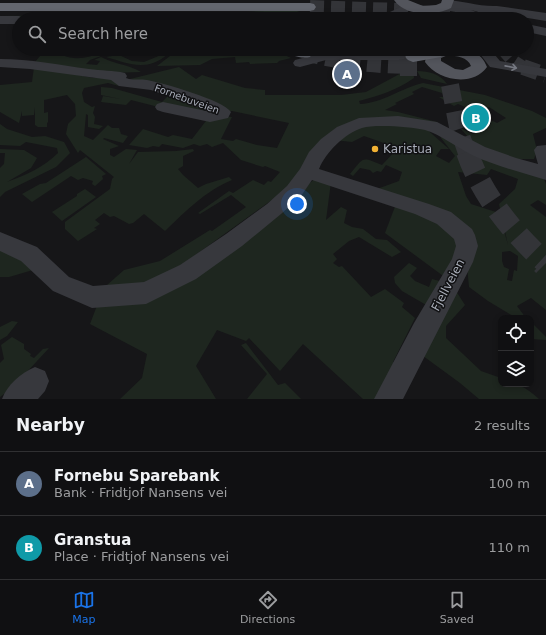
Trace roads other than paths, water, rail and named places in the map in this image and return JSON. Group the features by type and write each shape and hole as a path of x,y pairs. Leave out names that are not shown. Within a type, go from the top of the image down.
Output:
{"highway":[{"path":"0,0 13,0"},
{"path":"0,7 296,7 310,9 303,12"},
{"path":"197,12 296,7"},
{"path":"411,58 443,63"}],"main road":[{"path":"410,5 432,10 446,7"},
{"path":"410,5 420,12"},
{"path":"451,56 443,63 462,74 472,73 478,69 479,64 475,56"},
{"path":"468,89 472,73"}],"street":[{"path":"446,7 468,12"},
{"path":"489,12 497,9 532,10 546,17"},
{"path":"534,29 546,32"},
{"path":"325,56 399,56 411,58"},
{"path":"480,56 495,64 546,73"},
{"name":"Fornebuveien","path":"0,63 31,64 92,75 120,76 118,79 120,82 146,84 223,112 222,115 210,116 163,107"},
{"path":"0,241 29,254 61,284 92,297 146,293 188,272 234,240 274,209 294,190 308,172 315,156 327,143 343,131 359,124 398,121 431,126 479,151 510,163 546,173"},
{"name":"Fjellveien","path":"308,172 422,209 444,218 464,235 467,246 462,262 388,399"}],"tunnel":[{"path":"310,7 419,12"},
{"path":"314,56 361,64 417,67 400,67"},
{"path":"508,56 524,67"},
{"path":"524,67 546,75"},
{"path":"450,85 458,127 467,153"},
{"path":"467,152 480,183 499,212 521,238 546,263"}],"place":[{"name":"Fornebu Sparebank","path":"347,74"},
{"name":"Granstua","path":"476,118"},
{"name":"Karistua","path":"375,149"}]}
